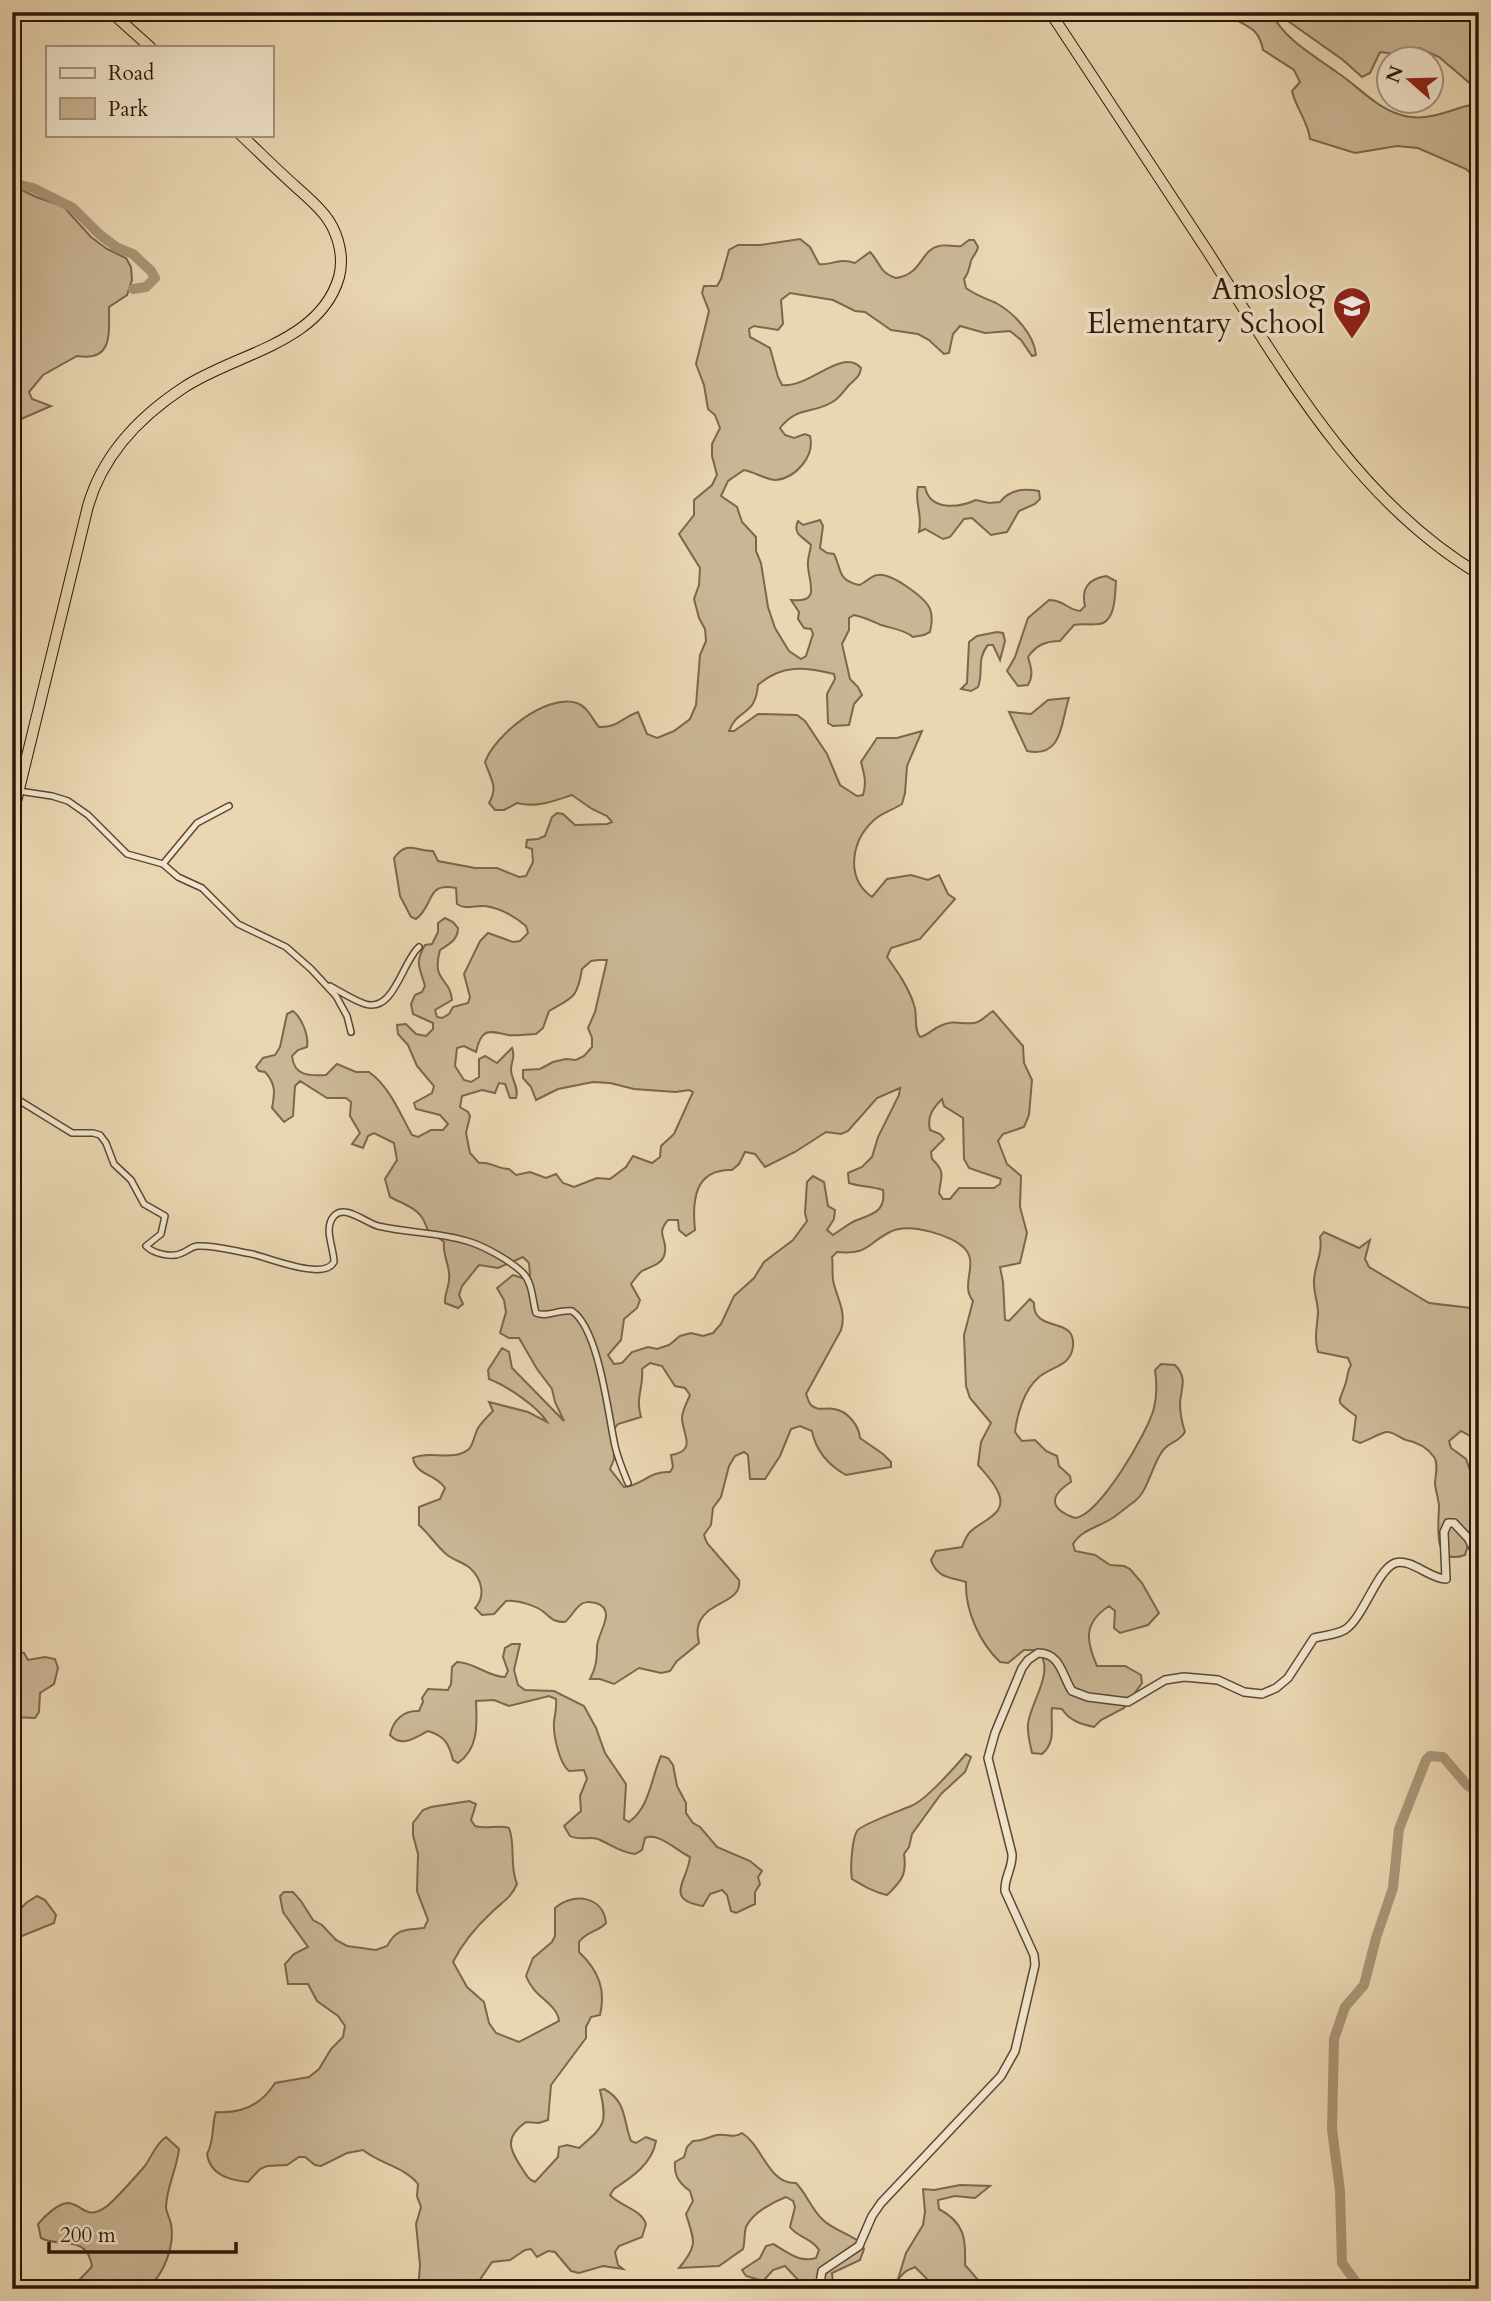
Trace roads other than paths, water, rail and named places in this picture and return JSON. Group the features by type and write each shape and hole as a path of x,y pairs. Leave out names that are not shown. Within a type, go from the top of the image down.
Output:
{"highway":[{"path":"111,12 149,46"},
{"path":"1050,12 1287,373 1357,471 1407,522 1437,547 1479,574"},
{"path":"12,818 15,790 42,704 85,516 98,478 121,441 148,414 185,386 304,326 323,310 334,291 341,260 334,232 321,211 242,136"}],"street":[{"path":"15,790 68,801 88,815 127,854 163,864 178,877 202,888 238,924 286,947 327,985 341,1003 351,1032"},
{"path":"163,864 197,823 229,806"},
{"path":"327,985 361,1003 377,1005 388,999 407,962 419,947"},
{"path":"12,1096 72,1133 100,1135 114,1164 131,1180 144,1204 165,1216 161,1234 146,1246 151,1250 173,1255 198,1246 252,1254 305,1268 330,1269 334,1262 330,1224 334,1215 342,1212 373,1225 456,1238 492,1251 525,1276 533,1292 536,1313 540,1315 561,1310 572,1311 583,1323 597,1358 616,1450 628,1483"},
{"path":"829,2289 820,2283 822,2271 859,2246 881,2203 1001,2076 1015,2051 1035,1965 1034,1955 1005,1891 1004,1883 1013,1864 1013,1854 988,1758 1019,1676 1028,1660 1038,1653 1049,1654 1057,1661 1072,1691 1112,1701 1132,1701 1165,1679 1176,1677 1211,1679 1244,1692 1262,1694 1276,1688 1288,1678 1314,1638 1337,1633 1350,1625 1392,1564 1407,1564 1435,1578 1446,1579 1444,1532 1448,1524 1454,1523 1463,1532 1479,1559"}],"waterway":[{"path":"12,183 33,188 73,208 99,234 116,247 133,254 155,278 146,287 133,289"},
{"path":"1361,2289 1342,2263 1340,2191 1332,2129 1334,2039 1345,2007 1364,1985 1393,1888 1399,1829 1426,1760 1430,1756 1443,1757 1468,1786 1479,1791"}],"place":[{"name":"Amoslog Elementary School","path":"1352,340"}]}
